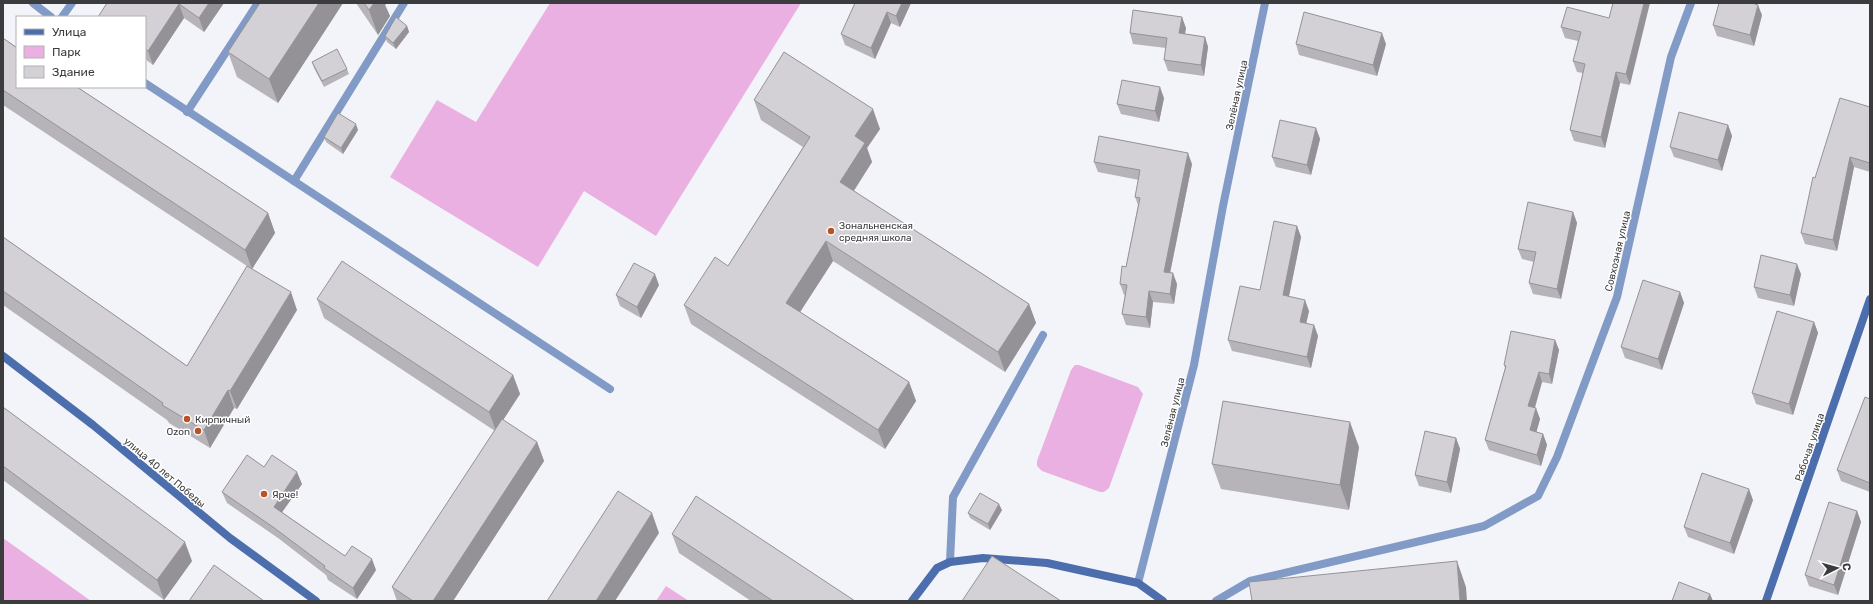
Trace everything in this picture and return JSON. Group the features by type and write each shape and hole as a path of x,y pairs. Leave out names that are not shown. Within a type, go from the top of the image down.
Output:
{"street":[{"path":"33,3 50,16"},
{"path":"63,16 72,3"},
{"path":"187,112 258,3"},
{"path":"294,181 404,3"},
{"name":"Зелёная улица","path":"1138,583 1194,365 1223,206 1265,3"},
{"name":"Совхозная улица","path":"1216,601 1250,581 1484,526 1538,496 1557,457 1617,297 1671,57 1690,3"},
{"path":"146,84 610,389"},
{"name":"Рабочая улица","path":"1766,601 1870,299"},
{"path":"950,562 954,497 1043,335"},
{"name":"улица 40 лет Победы","path":"3,356 93,425 218,528 316,601"},
{"path":"912,601 937,568 950,562 983,558 1047,563 1138,583 1163,601"}],"green space":[{"path":"550,3 801,3 656,236 584,191 538,267 390,177 437,100 476,122"},
{"path":"1075,365 1079,365 1138,387 1143,394 1109,488 1104,492 1100,492 1042,471 1037,466 1037,461 1071,370"},
{"path":"3,538 91,601 3,601"},
{"path":"666,586 689,601 656,601"}],"building":[{"path":"107,3 209,3 199,18 179,4 148,51 146,50 146,16 99,16"},
{"path":"260,3 319,3 269,79 228,52"},
{"path":"364,3 374,3 369,10"},
{"path":"855,3 902,3 896,16 887,12 871,48 841,34"},
{"path":"1613,3 1644,3 1626,74 1616,72 1601,137 1570,130 1585,64 1573,61 1581,32 1561,27 1567,7 1609,18"},
{"path":"1719,3 1752,3 1758,5 1750,35 1713,25"},
{"path":"1133,10 1182,17 1179,33 1205,37 1201,65 1164,60 1167,38 1130,33"},
{"path":"1304,12 1382,33 1373,65 1296,44"},
{"path":"396,17 407,26 393,43 385,36"},
{"path":"3,38 16,47 16,88 79,88 268,213 245,250 3,90"},
{"path":"337,49 347,69 322,81 312,62"},
{"path":"784,52 873,109 855,136 865,143 840,182 1029,304 998,352 826,241 786,303 909,382 878,430 684,305 715,257 728,266 810,137 754,100"},
{"path":"1122,80 1160,87 1155,111 1117,104"},
{"path":"1840,98 1870,107 1870,163 1850,157 1833,240 1801,233 1813,177 1815,178"},
{"path":"1679,112 1728,125 1718,160 1670,147"},
{"path":"338,113 356,124 341,148 324,137"},
{"path":"1280,120 1316,128 1307,165 1272,157"},
{"path":"1099,136 1188,153 1164,272 1173,273 1170,294 1149,291 1146,317 1122,314 1127,285 1120,284 1122,266 1126,267 1140,198 1135,197 1140,170 1094,162"},
{"path":"1528,202 1573,212 1557,289 1529,283 1536,252 1518,249"},
{"path":"1274,221 1297,226 1283,295 1305,300 1300,322 1314,325 1307,357 1228,340 1240,286 1260,290"},
{"path":"3,237 187,366 247,266 291,292 204,430 162,405 163,403 3,291"},
{"path":"1761,255 1797,264 1790,295 1754,287"},
{"path":"342,261 513,375 489,412 317,299"},
{"path":"634,263 655,274 637,307 616,295"},
{"path":"1643,280 1680,292 1658,359 1621,347"},
{"path":"1777,311 1814,322 1789,404 1752,393"},
{"path":"1511,331 1555,340 1549,374 1539,372 1528,406 1536,408 1530,430 1543,434 1537,455 1485,440 1506,366 1504,365"},
{"path":"1865,397 1870,399 1870,483 1837,470"},
{"path":"1223,401 1350,422 1340,485 1212,464"},
{"path":"3,407 185,542 157,580 3,466"},
{"path":"502,419 537,442 433,601 413,601 392,587"},
{"path":"1425,431 1456,438 1447,482 1415,475"},
{"path":"247,455 264,467 272,455 297,472 274,507 345,556 352,546 372,559 353,588 324,568 325,566 273,527 222,492"},
{"path":"1702,473 1749,489 1730,543 1684,527"},
{"path":"618,491 652,513 596,601 547,601"},
{"path":"980,493 999,504 988,524 968,513"},
{"path":"696,496 855,601 773,601 672,534"},
{"path":"1829,502 1857,511 1834,585 1805,575"},
{"path":"992,556 1061,601 962,601"},
{"path":"1457,561 1460,601 1252,601 1249,582"},
{"path":"214,565 264,601 189,601"},
{"path":"1679,582 1710,594 1707,601 1672,601"}],"place":[{"name":"Зональненская средняя школа","path":"831,231"},
{"name":"Кирпичный","path":"187,419"},
{"name":"Ozon","path":"198,431"},
{"name":"Ярче!","path":"264,494"}]}
